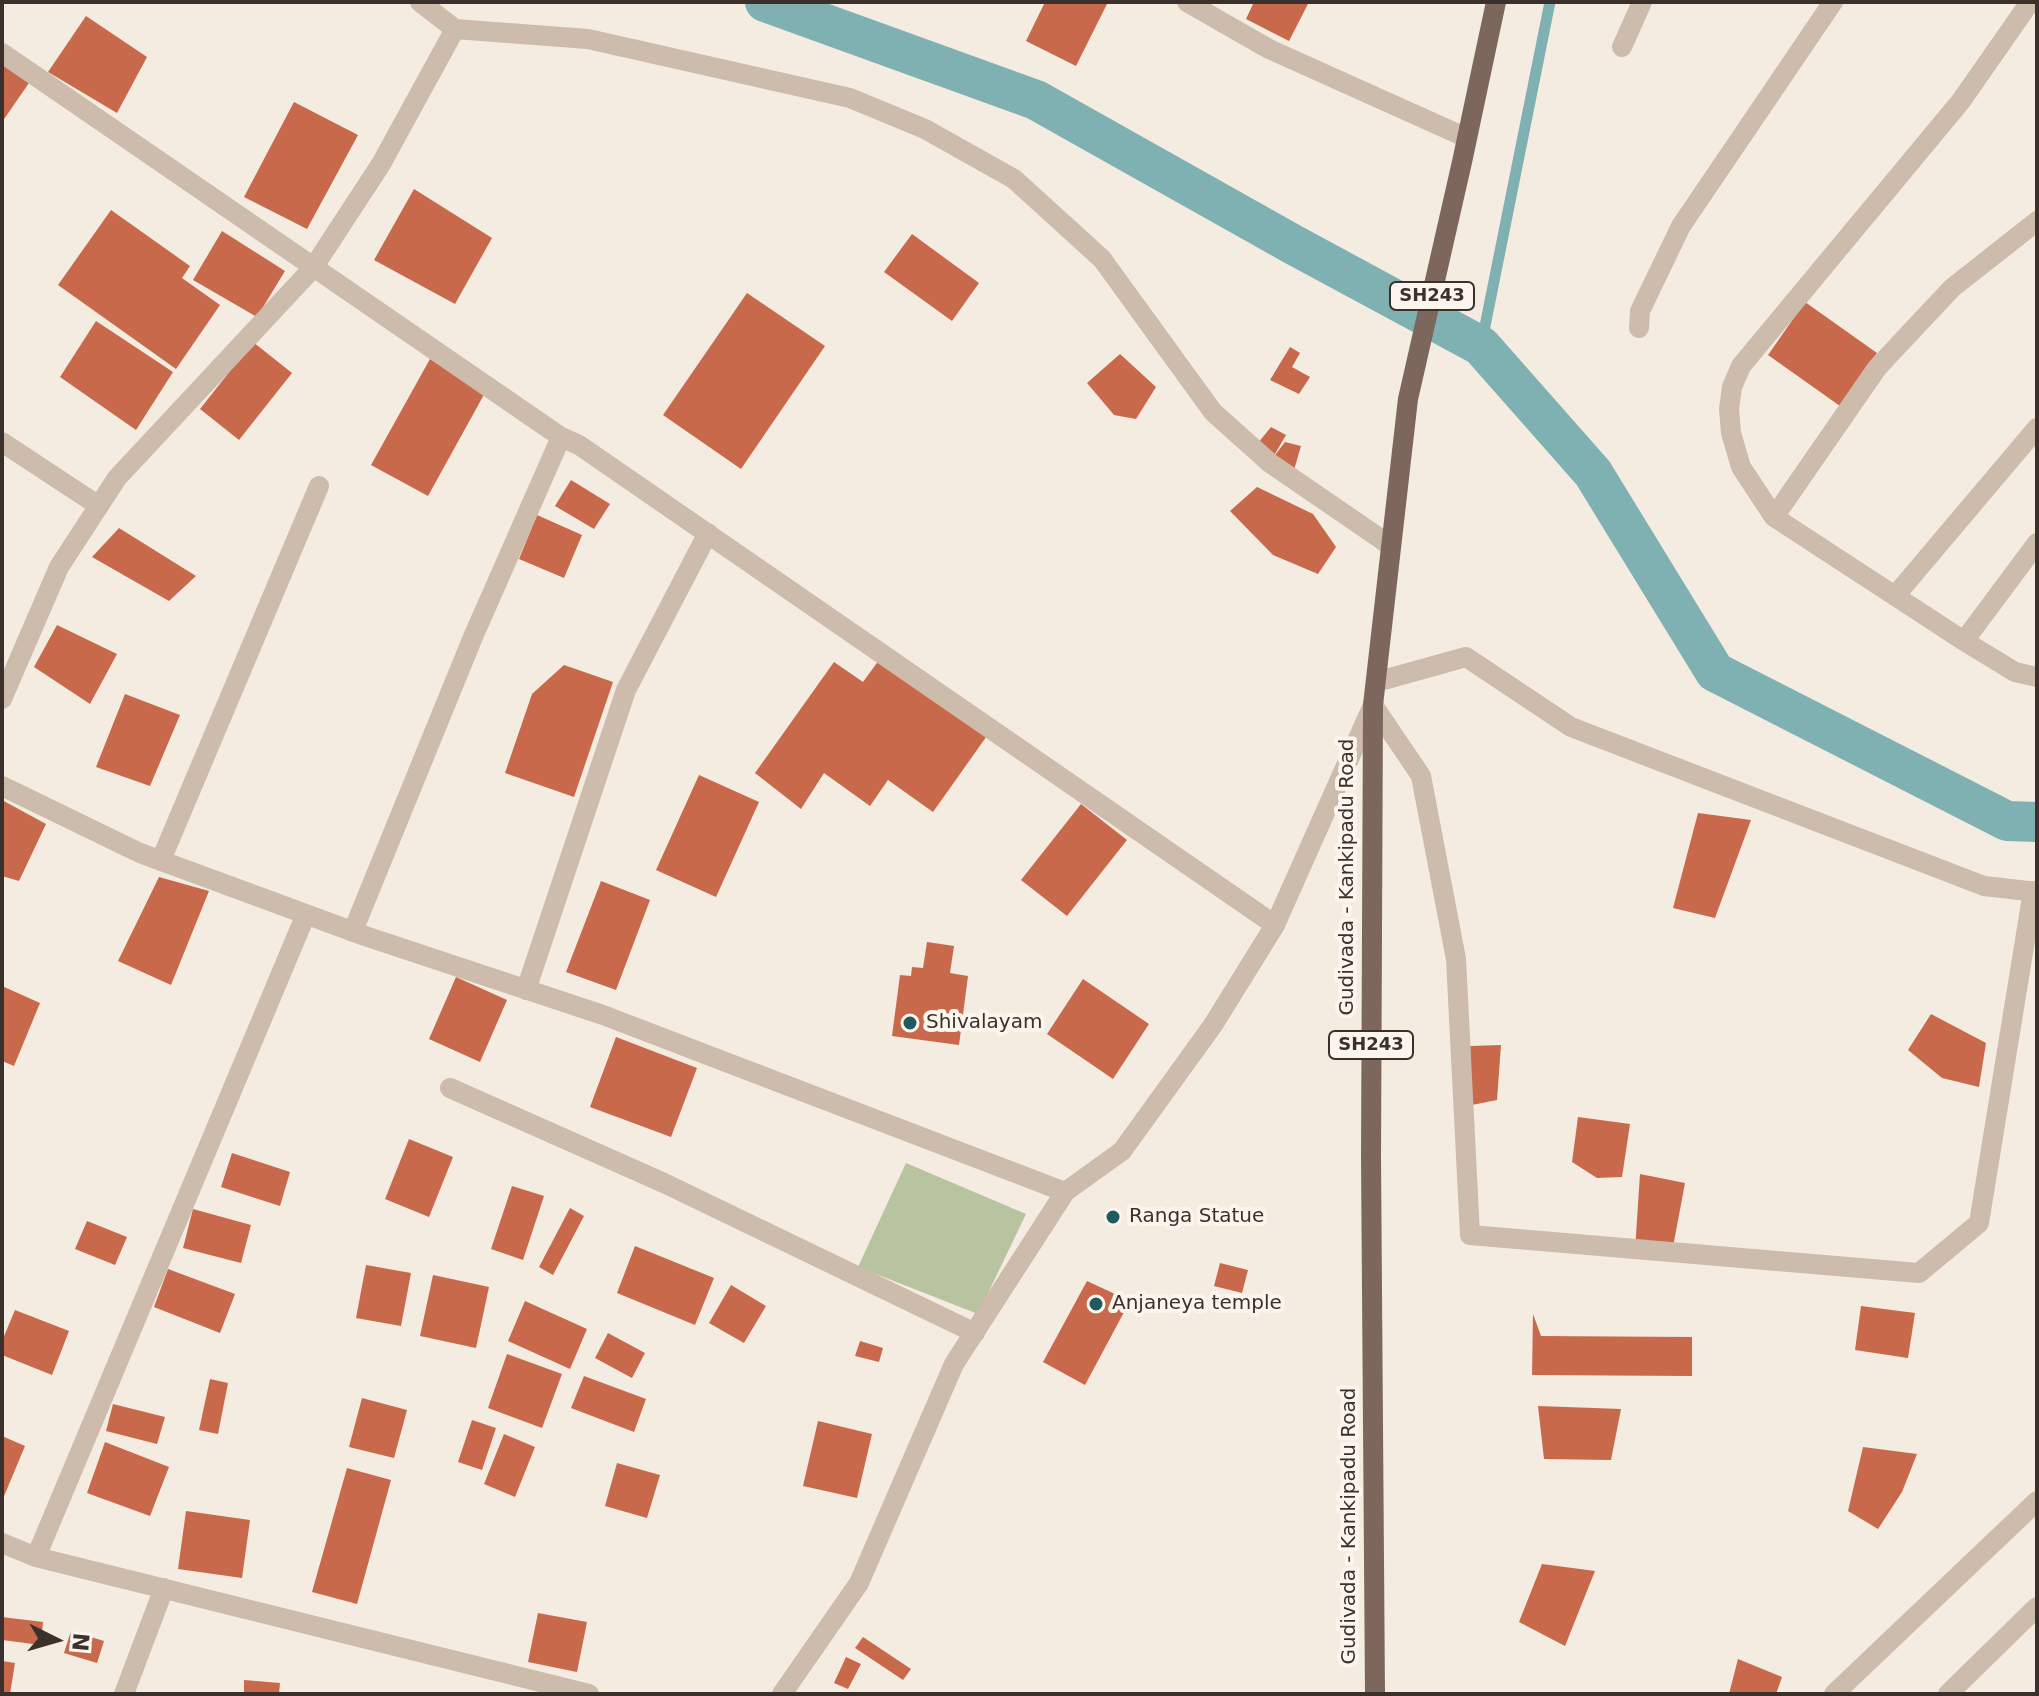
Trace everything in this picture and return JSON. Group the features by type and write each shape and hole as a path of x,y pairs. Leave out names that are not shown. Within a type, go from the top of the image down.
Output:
{"main road":[{"name":"SH243","path":"1467,138 1496,2"},
{"name":"Gudivada - Kankipadu Road","path":"1375,1694 1371,1156 1373,705 1408,399 1467,138"}],"street":[{"path":"420,2 455,29 588,39 850,98 925,129 1014,179 1102,259 1213,412 1270,463 1391,546"},
{"path":"1187,2 1269,49 1467,138"},
{"path":"1622,47 1642,2"},
{"path":"1639,328 1640,311 1681,226 1833,2"},
{"path":"2030,2 1961,101 1741,366 1732,387 1729,409 1731,433 1741,467 1774,517 1964,641 2015,672 2037,677"},
{"path":"2,699 59,567 117,478 313,268 381,164 455,29"},
{"path":"2,53 561,437 579,445 708,533 1275,925"},
{"path":"1774,517 1877,368 1952,288 2037,221"},
{"path":"1895,596 2037,428"},
{"path":"353,931 473,637 561,437"},
{"path":"2,442 99,506"},
{"path":"161,860 319,486"},
{"path":"526,990 626,690 708,533"},
{"path":"1964,641 2037,543"},
{"path":"1373,705 1421,776 1456,959 1470,1235 1919,1273 1979,1223 2035,892 1984,886 1571,727 1466,657 1376,682"},
{"path":"782,1694 859,1583 954,1364 1065,1192 1122,1151 1213,1025 1275,925 1373,705"},
{"path":"2,786 140,853 353,931 603,1015 1065,1192"},
{"path":"36,1557 306,914"},
{"path":"450,1088 664,1183 975,1333"},
{"path":"1834,1694 2037,1501"},
{"path":"4,1550 589,1694"},
{"path":"124,1694 164,1588"},
{"path":"1948,1694 2037,1607"}],"green space":[{"path":"906,1163 1026,1214 978,1314 858,1267"}],"building":[{"path":"1045,2 1108,2 1076,66 1026,41"},
{"path":"1254,2 1309,2 1289,41 1246,19"},
{"path":"86,16 147,57 117,113 48,72"},
{"path":"2,63 29,83 2,122"},
{"path":"294,102 358,135 307,229 244,197"},
{"path":"414,189 492,238 455,304 374,260"},
{"path":"111,210 190,266 182,278 220,305 176,369 58,285"},
{"path":"222,231 285,271 257,317 193,280"},
{"path":"912,234 979,283 952,321 884,272"},
{"path":"747,293 825,346 741,469 663,415"},
{"path":"1805,302 1877,353 1840,406 1768,355"},
{"path":"96,321 173,372 136,430 60,377"},
{"path":"253,342 292,373 239,440 200,409"},
{"path":"1290,347 1300,353 1292,367 1310,377 1299,394 1270,380"},
{"path":"1120,354 1156,387 1136,419 1114,415 1087,383"},
{"path":"430,359 486,391 428,496 371,465"},
{"path":"1271,427 1286,435 1272,459 1285,442 1301,446 1292,477 1254,448"},
{"path":"571,480 610,504 594,529 555,506"},
{"path":"1257,487 1313,514 1336,547 1318,574 1273,555 1230,511"},
{"path":"537,515 582,535 564,578 519,559"},
{"path":"119,528 196,576 169,601 92,557"},
{"path":"57,625 117,654 90,704 34,667"},
{"path":"882,656 989,733 933,812 888,780 870,806 824,773 801,809 755,773 834,662 863,682"},
{"path":"564,665 613,682 574,797 505,773 532,694"},
{"path":"125,694 180,715 150,786 96,767"},
{"path":"699,775 759,802 716,897 656,870"},
{"path":"2,800 46,824 19,881 2,876"},
{"path":"1081,804 1127,840 1067,916 1021,880"},
{"path":"1698,813 1751,820 1715,918 1673,908"},
{"path":"159,877 209,891 171,985 118,961"},
{"path":"601,881 650,900 616,990 566,972"},
{"path":"927,942 954,946 950,973 968,976 959,1045 892,1036 900,975 911,976 912,967 923,968"},
{"path":"456,977 507,1000 480,1062 429,1039"},
{"path":"1083,979 1149,1024 1113,1079 1047,1034"},
{"path":"2,986 40,1003 14,1066 2,1061"},
{"path":"1931,1014 1986,1043 1979,1087 1942,1078 1908,1050"},
{"path":"616,1037 697,1068 671,1137 590,1107"},
{"path":"1501,1045 1497,1100 1472,1105 1470,1046"},
{"path":"1578,1117 1630,1124 1622,1177 1597,1178 1572,1162"},
{"path":"409,1139 453,1157 429,1217 385,1199"},
{"path":"232,1153 290,1172 280,1206 221,1187"},
{"path":"1640,1174 1685,1183 1673,1247 1635,1250"},
{"path":"512,1186 544,1196 523,1260 491,1249"},
{"path":"570,1208 584,1216 553,1275 539,1267"},
{"path":"193,1209 251,1225 241,1263 183,1248"},
{"path":"87,1221 127,1237 115,1265 75,1249"},
{"path":"635,1246 714,1278 695,1325 617,1293"},
{"path":"1220,1263 1248,1270 1242,1293 1214,1286"},
{"path":"366,1265 411,1273 401,1326 356,1318"},
{"path":"168,1269 235,1294 220,1333 154,1307"},
{"path":"433,1275 489,1287 476,1348 420,1336"},
{"path":"1087,1281 1130,1301 1085,1385 1043,1362"},
{"path":"731,1285 766,1306 744,1343 709,1323"},
{"path":"525,1301 587,1329 570,1369 508,1341"},
{"path":"1861,1306 1915,1313 1908,1358 1855,1350"},
{"path":"15,1310 69,1331 52,1375 2,1355 2,1341"},
{"path":"1533,1314 1541,1336 1692,1337 1692,1376 1532,1375"},
{"path":"608,1333 645,1353 632,1378 595,1358"},
{"path":"860,1341 883,1348 879,1362 855,1356"},
{"path":"507,1354 562,1374 542,1428 488,1408"},
{"path":"584,1376 646,1399 634,1432 571,1408"},
{"path":"210,1379 228,1383 218,1434 199,1430"},
{"path":"362,1398 407,1410 394,1458 349,1447"},
{"path":"113,1404 165,1417 157,1444 106,1431"},
{"path":"1538,1406 1621,1409 1611,1460 1544,1459"},
{"path":"472,1420 496,1428 482,1470 458,1462"},
{"path":"818,1421 872,1434 857,1498 803,1486"},
{"path":"504,1434 535,1447 515,1497 484,1484"},
{"path":"2,1436 25,1446 2,1501"},
{"path":"105,1442 169,1467 150,1516 87,1493"},
{"path":"1863,1447 1917,1454 1902,1492 1878,1529 1848,1511"},
{"path":"617,1463 660,1475 647,1518 605,1506"},
{"path":"347,1468 391,1480 357,1604 312,1592"},
{"path":"186,1511 250,1520 242,1578 178,1569"},
{"path":"1542,1564 1595,1571 1565,1646 1519,1622"},
{"path":"538,1613 587,1622 577,1672 528,1662"},
{"path":"2,1617 43,1622 41,1645 2,1640"},
{"path":"71,1631 104,1641 97,1663 64,1653"},
{"path":"863,1637 911,1669 903,1680 855,1648"},
{"path":"846,1657 861,1664 848,1689 834,1683"},
{"path":"1738,1659 1782,1677 1776,1694 1729,1694"},
{"path":"2,1661 15,1663 10,1694 2,1694"},
{"path":"244,1680 280,1683 279,1694 244,1694"}],"waterway":[{"path":"765,2 1036,100 1481,346 1593,473 1715,672 2007,821 2037,822"},
{"path":"1481,346 1550,2"}],"place":[{"name":"Shivalayam","path":"910,1023"},
{"name":"Ranga Statue","path":"1113,1217"},
{"name":"Anjaneya temple","path":"1096,1304"}]}
